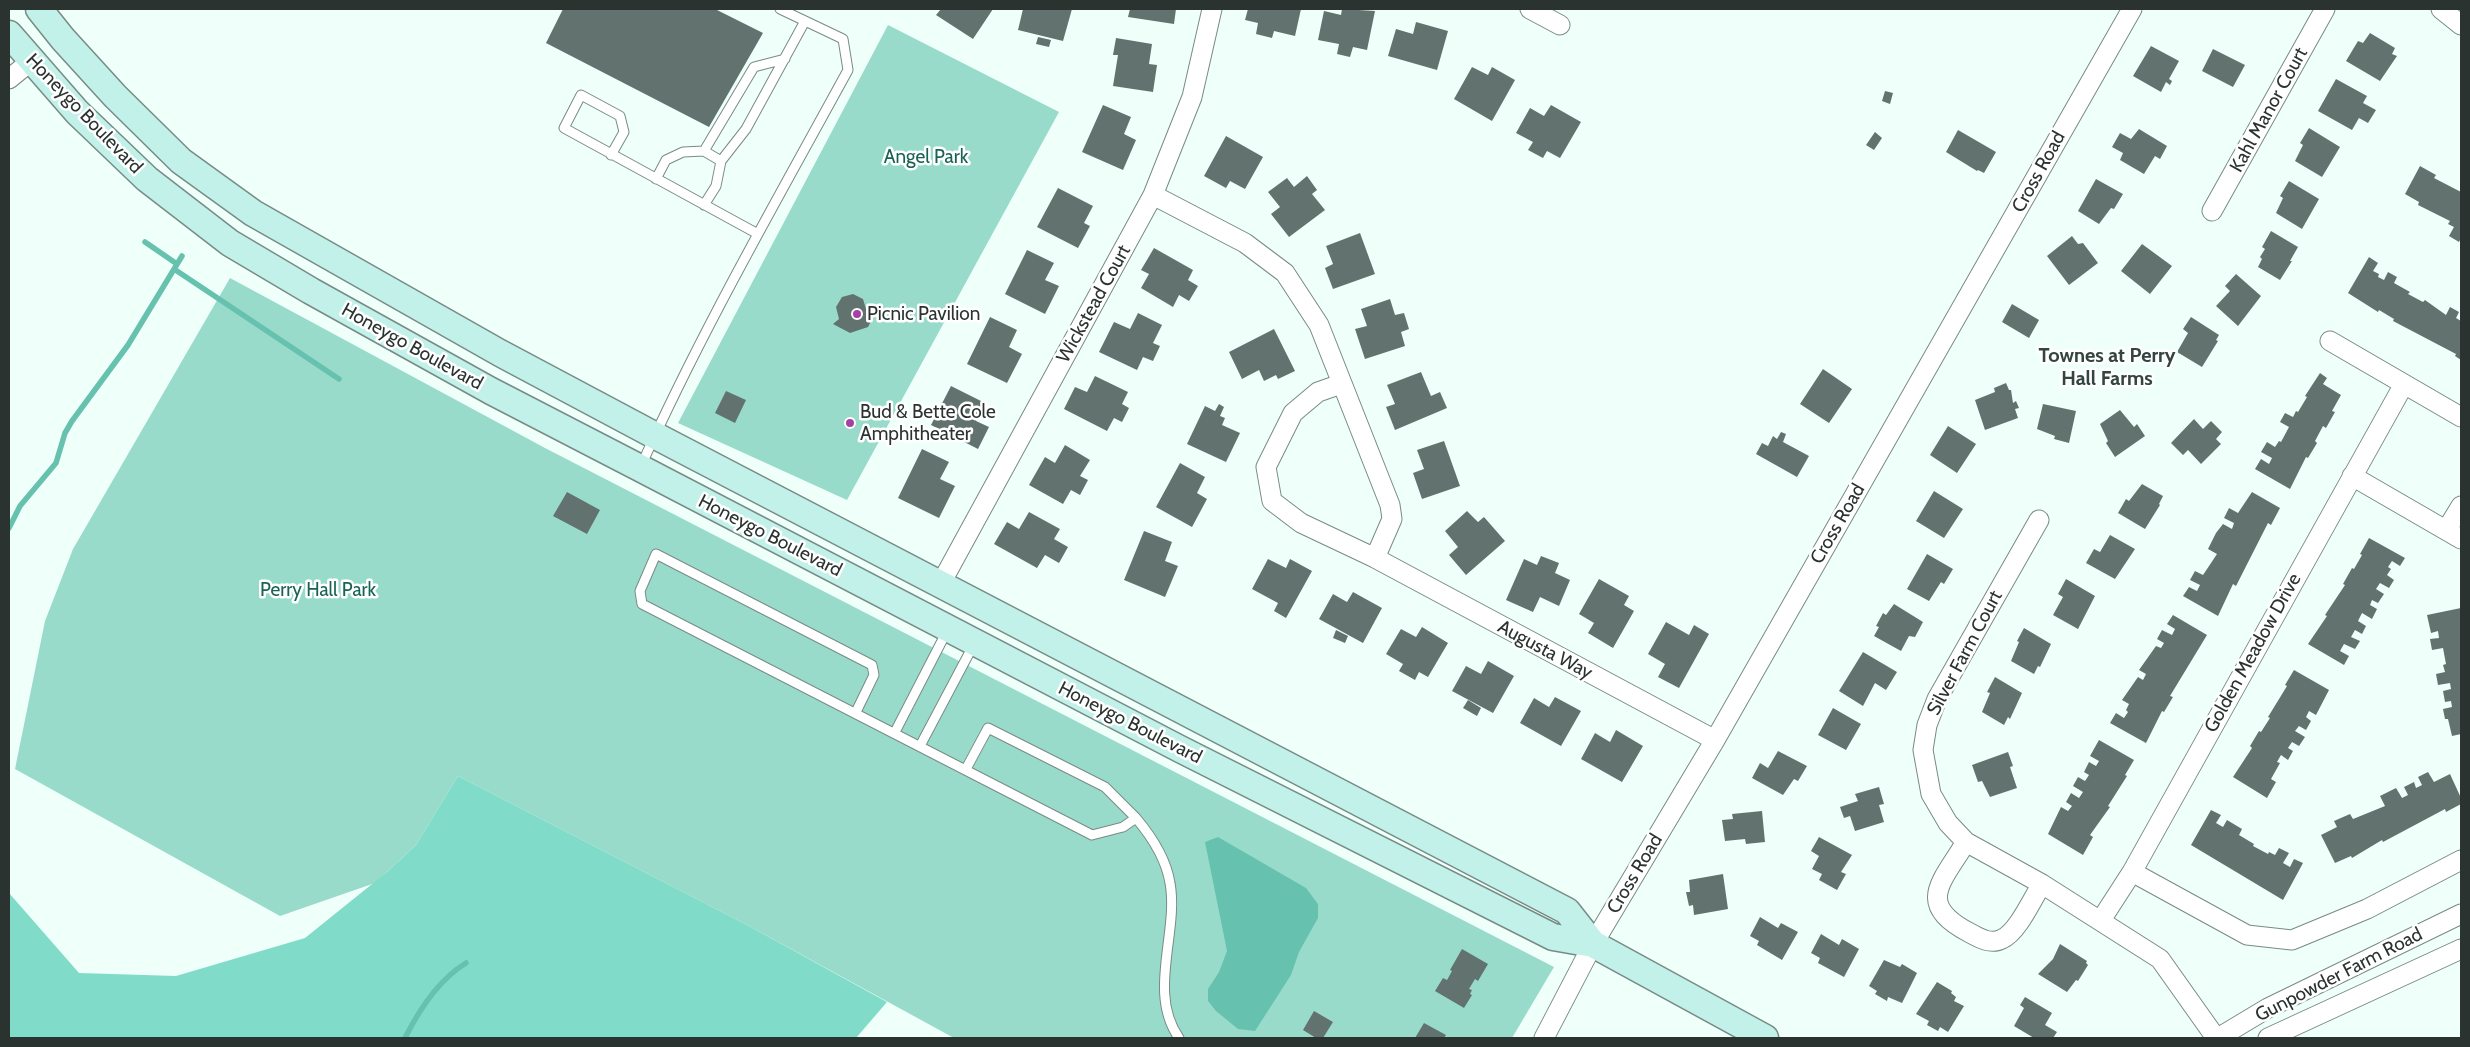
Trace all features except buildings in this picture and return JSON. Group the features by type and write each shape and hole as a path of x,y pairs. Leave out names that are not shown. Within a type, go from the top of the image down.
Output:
{"main road":[{"name":"Honeygo Boulevard","path":"39,9 63,39 115,96 181,161 254,213 500,353 654,435 1567,911 1593,944"},
{"name":"Honeygo Boulevard","path":"16,46 77,112 147,179 230,243 311,291 482,386 1180,749 1553,937 1593,944 1765,1038"}],"street":[{"name":"Wickstead Court","path":"940,585 1153,195 1192,98 1212,9"},
{"path":"1530,9 1560,25"},
{"name":"Cross Road","path":"1544,1038 1593,944 1715,740 2132,9"},
{"name":"Kahl Manor Court","path":"2212,211 2325,9"},
{"path":"2441,9 2461,25"},
{"path":"9,79 16,46"},
{"path":"1153,195 1245,243 1285,274 1319,325 1390,505 1392,519 1375,558"},
{"path":"2330,341 2404,386 2461,417"},
{"name":"Augusta Way","path":"1341,384 1318,392 1293,413 1266,467 1272,501 1287,515 1375,558 1715,740"},
{"name":"Golden Meadow Drive","path":"2101,920 2132,872 2404,386"},
{"path":"2352,476 2454,534 2461,506"},
{"name":"Silver Farm Court","path":"2039,520 1947,678 1927,726 1923,750 1931,794 1948,823 1966,842 2042,884 2160,959 2217,1038"},
{"path":"1966,842 1941,884 1937,897 1940,912 1950,922 1984,940 2001,940 2013,931 2042,884"},
{"path":"2132,872 2246,935 2292,940 2366,909 2461,860"},
{"name":"Gunpowder Farm Road","path":"2217,1038 2268,1008 2461,914"},
{"name":"Gunpowder Farm Road","path":"2268,1038 2461,948"}],"lane":[{"path":"640,468 654,435 758,234 848,70 843,40 780,9"},
{"path":"704,205 716,186 721,161 746,129 806,21"},
{"path":"704,151 754,67 785,59"},
{"path":"611,155 624,132 620,116 581,95 564,128 611,155 758,234"},
{"path":"656,179 666,160 683,152 704,151 721,161"},
{"path":"856,712 874,676 872,664 656,554 640,590 642,604 895,732 1092,835 1123,826 1136,818"},
{"path":"895,732 948,629"},
{"path":"920,746 974,642"},
{"path":"966,769 988,728 1105,787 1152,837 1170,883 1171,906 1165,992 1169,1012 1180,1038"}],"green space":[{"name":"Angel Park","path":"888,25 1059,112 847,500 678,423"},
{"name":"Perry Hall Park","path":"230,278 545,448 1554,967 1512,1038 954,1038 749,926 458,776 416,845 375,883 280,916 15,769 45,621 73,549"}],"shaded area":[{"path":"458,776 749,926 887,1002 856,1038 9,1038 9,893 79,973 176,976 305,938 387,872 416,845"},
{"path":"1218,837 1306,888 1318,904 1318,918 1299,952 1291,975 1255,1031 1238,1029 1216,1011 1208,1001 1208,989 1219,972 1227,951 1205,842"}],"waterway":[{"path":"145,242 177,264"},
{"path":"9,528 20,506 56,463 65,433 72,421 128,345 182,256"},
{"path":"174,269 339,379"},
{"path":"405,1038 430,996 447,978 466,963"}],"place":[{"name":"Picnic Pavilion","path":"857,314"},
{"name":"Bud & Bette Cole Amphitheater","path":"850,423"}],"district":[{"name":"Townes at Perry Hall Farms","path":"2107,368"}]}
